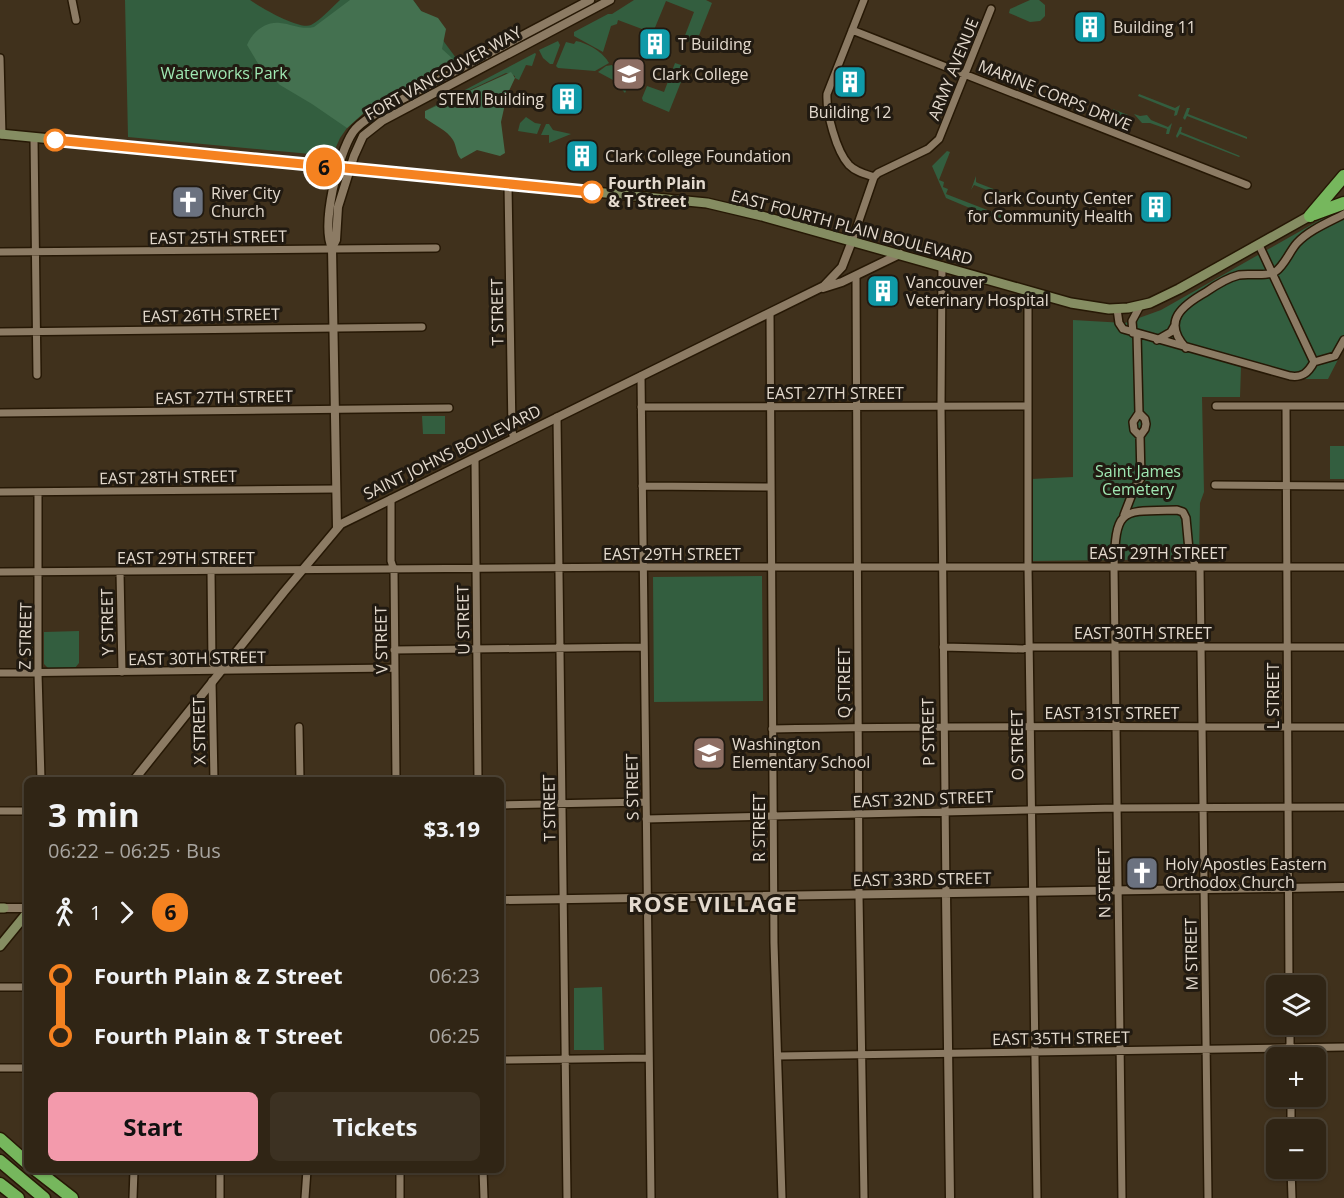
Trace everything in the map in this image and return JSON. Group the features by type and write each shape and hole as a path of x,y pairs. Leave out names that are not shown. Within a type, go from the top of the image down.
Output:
{"highway":[{"path":"1310,216 1344,176"},
{"path":"1310,216 1344,203"},
{"path":"0,1139 24,1160"},
{"path":"0,1161 45,1198"},
{"path":"40,1173 72,1198"},
{"path":"0,1184 18,1198"}],"main road":[{"name":"EAST FOURTH PLAIN BOULEVARD","path":"1,134 706,203 763,216 1087,307 1118,309 1140,306 1179,290 1344,196"},
{"path":"0,946 24,917"}],"street":[{"path":"72,0 76,20"},
{"name":"FORT VANCOUVER WAY","path":"337,528 332,248 336,240 344,168 353,132 378,112 590,0"},
{"name":"FORT VANCOUVER WAY","path":"344,168 360,141 374,127 610,0"},
{"path":"852,241 874,177 858,171 842,155 827,105 827,94 864,0"},
{"name":"ARMY AVENUE","path":"874,177 883,169 928,149 936,143 942,134 991,9"},
{"name":"MARINE CORPS DRIVE","path":"852,30 1247,185"},
{"path":"0,58 1,134"},
{"path":"34,138 37,375"},
{"name":"T STREET","path":"508,185 512,431 514,439"},
{"path":"1186,348 1175,326 1177,317 1186,303 1226,280 1249,273 1273,273 1305,236 1344,214"},
{"name":"SAINT JOHNS BOULEVARD","path":"136,777 337,528 346,521 817,290 838,272 846,259 852,241"},
{"path":"1259,245 1314,362"},
{"name":"EAST 25TH STREET","path":"0,252 436,248"},
{"path":"817,290 856,276 900,254"},
{"name":"P STREET","path":"942,266 943,725 951,1198"},
{"name":"Q STREET","path":"856,276 858,814 864,1198"},
{"name":"O STREET","path":"1032,292 1028,305 1028,566 1037,1198"},
{"path":"1139,413 1145,419 1146,424 1140,436 1134,430 1133,422 1139,413 1135,333 1132,321 1140,306"},
{"path":"1118,309 1121,328 1296,377 1307,373 1314,362 1335,356 1344,340"},
{"name":"R STREET","path":"770,313 774,1004 778,1056 782,1198"},
{"path":"1157,339 1164,337 1175,326"},
{"name":"EAST 26TH STREET","path":"0,332 422,327"},
{"name":"S STREET","path":"640,376 651,1198"},
{"name":"EAST 27TH STREET","path":"641,407 1028,406"},
{"path":"1216,406 1344,406"},
{"name":"L STREET","path":"1286,406 1289,975"},
{"name":"EAST 27TH STREET","path":"0,412 449,408"},
{"name":"T STREET","path":"557,417 567,1198"},
{"name":"N STREET","path":"1122,1198 1114,567 1115,535 1120,519 1141,478 1140,436"},
{"name":"U STREET","path":"475,459 478,777"},
{"path":"1215,485 1344,486"},
{"path":"642,486 770,487"},
{"name":"EAST 28TH STREET","path":"0,492 336,489"},
{"name":"Z STREET","path":"38,492 38,673 41,777"},
{"name":"V STREET","path":"391,499 396,777"},
{"name":"M STREET","path":"1124,515 1136,511 1177,510 1183,512 1186,518 1189,550 1198,567 1208,1198"},
{"name":"EAST 29TH STREET","path":"0,572 643,567 1344,567"},
{"path":"211,571 212,663 220,671"},
{"name":"Y STREET","path":"120,572 122,672"},
{"name":"EAST 30TH STREET","path":"943,647 1023,649 1029,647 1344,646"},
{"path":"394,650 644,647"},
{"name":"EAST 30TH STREET","path":"0,673 394,668"},
{"name":"X STREET","path":"212,681 213,777"},
{"name":"EAST 31ST STREET","path":"772,729 943,725 1115,728 1344,727"},
{"path":"299,727 300,777"},
{"path":"504,805 646,802"},
{"name":"EAST 32ND STREET","path":"646,819 1116,808 1344,807"},
{"path":"0,811 24,811"},
{"name":"EAST 33RD STREET","path":"504,900 1344,887"},
{"path":"2,908 24,908"},
{"path":"0,987 24,987"},
{"name":"EAST 35TH STREET","path":"1326,1047 1344,1047"},
{"name":"EAST 35TH STREET","path":"778,1056 1266,1048"},
{"path":"504,1060 649,1058"},
{"path":"0,1068 24,1068"},
{"path":"133,1198 134,1173"},
{"path":"220,1173 220,1198"},
{"path":"305,1198 307,1173"},
{"path":"400,1173 400,1198"},
{"path":"483,1173 484,1198"},
{"path":"1291,1179 1292,1198"}],"green space":[{"name":"Waterworks Park","path":"125,0 250,0 280,17 305,26 319,20 340,0 413,0 459,62 368,109 347,128 332,156 128,137"},
{"path":"350,0 413,0 421,11 438,18 446,29 442,49 453,59 451,68 439,71 368,109 347,128 280,85 259,65 247,45 256,32 270,24 314,27"},
{"path":"634,0 706,0 712,3 698,38 688,42 684,38 694,12 666,1 654,30 650,32 618,20 617,24 611,26 603,52 574,36 574,32 612,14"},
{"path":"1030,0 1039,0 1045,5 1045,16 1040,21 1030,22 1009,13 1010,9"},
{"path":"558,41 560,45 553,64 550,64 539,50"},
{"path":"576,41 595,49 609,63 595,71 558,68 556,66 566,42 574,44"},
{"path":"535,53 532,66 526,65 519,80 506,73 425,111"},
{"path":"626,60 640,65 634,81 644,85 633,90"},
{"path":"675,63 687,67 669,112 643,101 647,86 664,92"},
{"path":"612,65 620,76 625,93 613,80 598,72"},
{"path":"511,72 515,78 507,95 501,122 505,153 500,156 477,150 461,159 450,136 425,118 425,111"},
{"path":"1139,94 1175,108 1180,105 1177,115 1174,116 1175,111 1138,96"},
{"path":"1187,108 1190,108 1188,114 1247,137 1247,139 1187,116 1185,120 1183,118"},
{"path":"1113,109 1128,115 1122,129 1108,125"},
{"path":"1134,114 1147,115 1151,120 1168,127 1172,123 1169,134 1166,134 1167,129 1150,123 1142,123"},
{"path":"526,117 541,124 537,134 518,131 520,123"},
{"path":"546,124 549,124 553,130 571,134 549,143 549,135 541,135"},
{"path":"1180,127 1182,127 1181,132 1240,156 1180,134 1177,138"},
{"path":"947,151 950,152 939,180 944,182 943,187 948,189 946,194 1008,218 1011,213 1013,216 1010,225 946,198 932,166"},
{"path":"976,176 978,183 1009,195 1012,190 1007,204 1007,198 974,185 971,190"},
{"name":"Saint James Cemetery","path":"1344,208 1344,348 1328,379 1285,379 1241,367 1240,397 1202,397 1204,492 1200,503 1199,559 1032,561 1031,479 1073,477 1073,320 1125,323 1161,310"},
{"path":"422,416 445,416 445,434 423,434"},
{"path":"1330,446 1344,446 1344,479 1330,479"},
{"path":"762,576 763,701 654,702 653,577"},
{"path":"79,631 79,663 75,668 50,670 44,664 44,632"},
{"path":"602,987 604,1050 574,1050 574,988"}],"bus line":[{"name":"6","path":"55,140 592,192"}],"place":[{"name":"Building 11","path":"1090,27"},
{"name":"T Building","path":"655,44"},
{"name":"Clark College","path":"629,74"},
{"name":"Building 12","path":"850,82"},
{"name":"STEM Building","path":"567,99"},
{"name":"Clark College Foundation","path":"582,156"},
{"name":"Fourth Plain & T Street","path":"592,192"},
{"name":"River City Church","path":"188,202"},
{"name":"Clark County Center for Community Health","path":"1156,207"},
{"name":"Vancouver Veterinary Hospital","path":"883,291"},
{"name":"Washington Elementary School","path":"709,753"},
{"name":"Holy Apostles Eastern Orthodox Church","path":"1142,873"}],"district":[{"name":"ROSE VILLAGE","path":"713,904"}]}
